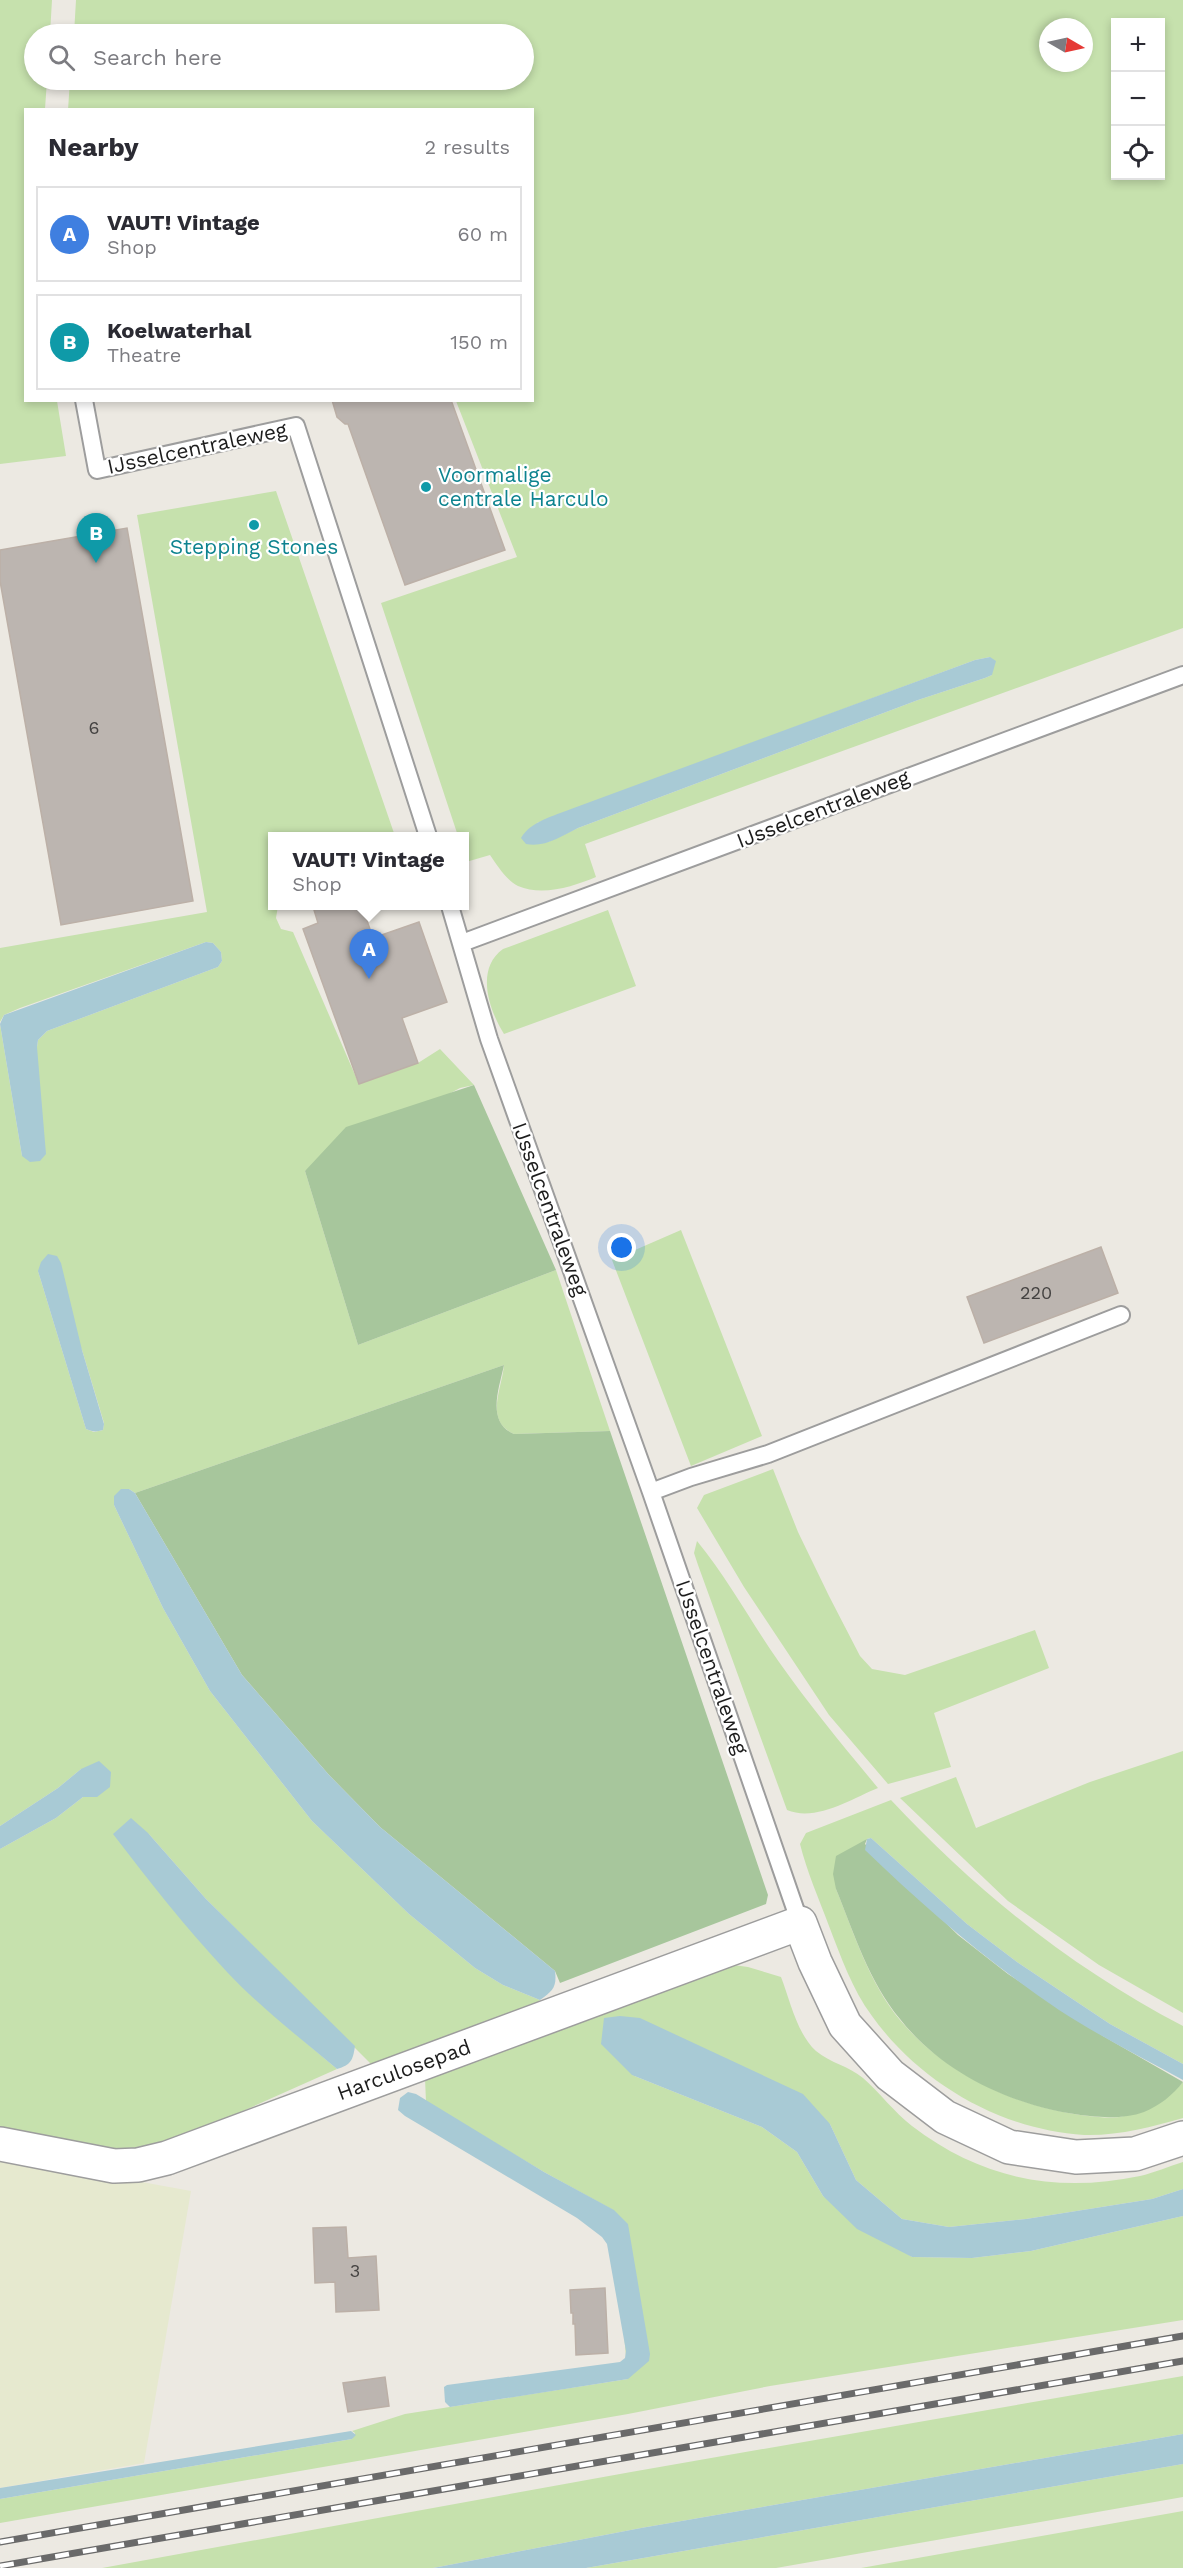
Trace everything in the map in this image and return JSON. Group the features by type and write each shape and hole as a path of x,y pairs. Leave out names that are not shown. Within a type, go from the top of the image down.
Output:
{"street":[{"name":"IJsselcentraleweg","path":"800,1923 815,1962 845,2025 890,2074 945,2117 1009,2147 1076,2157 1135,2154 1183,2138"},
{"name":"Harculosepad","path":"0,2144 114,2166 138,2165 167,2157 800,1923"}],"lane":[{"name":"IJsselcentraleweg","path":"84,402 97,470 296,426 426,832"},
{"name":"IJsselcentraleweg","path":"462,943 1183,675"},
{"name":"IJsselcentraleweg","path":"451,910 489,1039 651,1492 800,1923"},
{"path":"651,1492 691,1477 768,1454 1121,1315"}],"green space":[{"path":"0,0 52,0 51,24 24,24 24,90 46,90 45,108 24,108 24,402 57,402 66,456 0,464"},
{"path":"76,0 1183,0 1183,628 585,844 596,877 578,884 548,890 528,889 510,880 490,855 469,861 469,832 457,832 381,603 517,557 456,402 534,402 534,108 68,108 69,90 534,90 534,24 75,24","holes":["990,657 992,675 918,700 578,828 548,842 537,823 975,660"]},
{"path":"276,491 394,832 268,832 268,910 277,910 276,918 281,929 293,932 359,1084 418,1063 440,1049 474,1085 460,1088 305,1171 358,1345 556,1270 610,1431 514,1434 505,1428 497,1413 504,1365 135,1493 129,1489 114,1505 163,1608 210,1691 312,1821 409,1914 475,1968 503,1985 540,2000 525,2015 376,2069 206,1899 148,1833 284,2024 337,2069 169,2144 117,2153 0,2131 0,1849 56,1818 83,1797 81,1769 58,1788 0,1826 0,1024 22,1156 38,1040 47,1031 218,967 222,961 221,952 213,943 206,942 20,1008 4,1015 0,1022 0,948 207,912 137,515","holes":["38,1271 82,1350 104,1423 103,1430 94,1432 86,1429"]},
{"path":"608,910 636,986 504,1034 487,990 489,967 494,957 503,949"},
{"path":"474,1085 556,1270 358,1345 305,1171 346,1127"},
{"path":"681,1230 762,1436 691,1466 612,1260"},
{"path":"504,1365 497,1413 505,1429 514,1434 610,1431 768,1895 766,1904 560,1983 555,1971 380,1827 329,1775 242,1675 135,1493"},
{"path":"773,1469 798,1532 829,1596 860,1656 872,1669 905,1675 1035,1630 1049,1668 934,1713 951,1767 888,1784 829,1715 744,1587 697,1508 704,1495"},
{"path":"697,1541 791,1678 878,1788 821,1811 798,1813 787,1810 698,1565 694,1553"},
{"path":"1183,1751 1183,2013 1099,1965 1008,1901 900,1798 956,1777 976,1828 1090,1782"},
{"path":"891,1800 957,1866 1028,1926 1103,1979 1183,2026 1183,2064 1110,2024 1017,1962 967,1924 871,1838 867,1839 836,1889 871,1974 889,2006 900,2020 939,2057 961,2072 985,2085 1035,2105 1088,2116 1106,2118 1124,2116 1166,2096 1183,2082 1183,2118 1134,2130 1097,2135 1053,2131 1023,2124 993,2113 938,2082 891,2040 865,2006 853,1984 813,1885 800,1844 806,1833"},
{"path":"867,1839 865,1844 958,1935 1008,1974 1103,2036 1183,2082 1165,2100 1144,2112 1117,2117 1090,2116 1037,2106 1011,2097 961,2073 939,2057 900,2019 879,1989 863,1957 836,1889 833,1874 836,1856"},
{"path":"726,1964 748,1967 781,1977 799,2026 809,2044 816,2051 858,2074 912,2126 964,2158 1020,2177 1048,2182 1078,2183 1140,2176 1183,2162 1183,2189 1152,2199 1026,2219 949,2227 902,2219 856,2180 830,2124 632,2075 762,2127 797,2152 823,2196 912,2257 972,2258 1031,2251 1183,2216 1183,2320 770,2386 628,2414 0,2523 0,2499 352,2439 355,2433 352,2431 405,2414 628,2379 613,2210 426,2102 425,2078"},
{"path":"0,2156 191,2191 144,2463 0,2488"},
{"path":"1183,2376 1183,2434 641,2528 433,2568 102,2568 631,2472"},
{"path":"1183,2464 1183,2497 776,2568 586,2568"},
{"path":"1183,2511 1183,2568 861,2568"}],"water":[{"path":"990,657 996,661 992,675 985,678 918,700 578,828 546,843 526,844 521,838 531,827 550,817 975,660"},
{"path":"206,942 213,943 221,952 222,961 218,967 47,1031 38,1040 46,1154 40,1161 30,1162 22,1156 0,1024 4,1015"},
{"path":"48,1254 57,1256 61,1263 82,1350 104,1424 103,1430 86,1429 38,1271 41,1262"},
{"path":"121,1489 129,1489 135,1493 242,1675 329,1775 380,1827 555,1971 555,1985 548,1994 540,2000 503,1985 475,1968 409,1914 312,1821 210,1691 163,1608 114,1505 114,1496"},
{"path":"99,1761 111,1772 110,1787 97,1797 83,1797 56,1818 0,1849 0,1826 58,1788 81,1769"},
{"path":"131,1818 148,1833 206,1899 355,2046 348,2064 337,2069 253,1998 212,1955 113,1834"},
{"path":"871,1838 967,1924 1017,1962 1110,2024 1183,2064 1183,2080 1074,2020 983,1954 934,1914 865,1850 867,1839"},
{"path":"620,2016 640,2018 803,2094 830,2124 856,2180 902,2219 949,2227 1026,2219 1152,2199 1183,2189 1183,2216 1031,2251 972,2258 912,2257 857,2229 823,2196 797,2152 762,2127 632,2075 601,2044 604,2018"},
{"path":"408,2092 416,2094 544,2172 614,2210 628,2224 650,2354 649,2361 628,2379 450,2407 445,2402 444,2387 447,2385 620,2362 625,2358 626,2351 607,2244 602,2237 577,2218 405,2116 398,2110 400,2098"},
{"path":"351,2431 356,2435 352,2439 0,2499 0,2488"},
{"path":"1183,2434 1183,2464 586,2568 433,2568 641,2528"}],"building":[{"name":"Voormalige centrale Harculo","path":"333,402 452,402 505,550 405,585 348,424 337,417"},
{"path":"127,528 193,901 61,925 0,581 0,550"},
{"path":"314,910 363,910 373,938 419,922 447,1002 402,1018 418,1063 359,1084 303,929 318,923"},
{"path":"1101,1247 1118,1293 984,1343 967,1297"},
{"path":"346,2227 348,2258 376,2256 379,2310 336,2312 335,2282 315,2283 313,2228"},
{"path":"605,2288 608,2353 576,2355 575,2324 573,2324 573,2313 571,2313 570,2290"},
{"path":"385,2377 389,2406 348,2412 343,2383"}],"railway":[{"path":"0,2542 1183,2336"},
{"path":"0,2566 1183,2361"}],"place":[{"name":"Voormalige centrale Harculo","path":"426,487"},
{"name":"Stepping Stones","path":"254,525"},
{"name":"Koelwaterhal","path":"96,563"},
{"name":"VAUT! Vintage","path":"369,979"}]}
